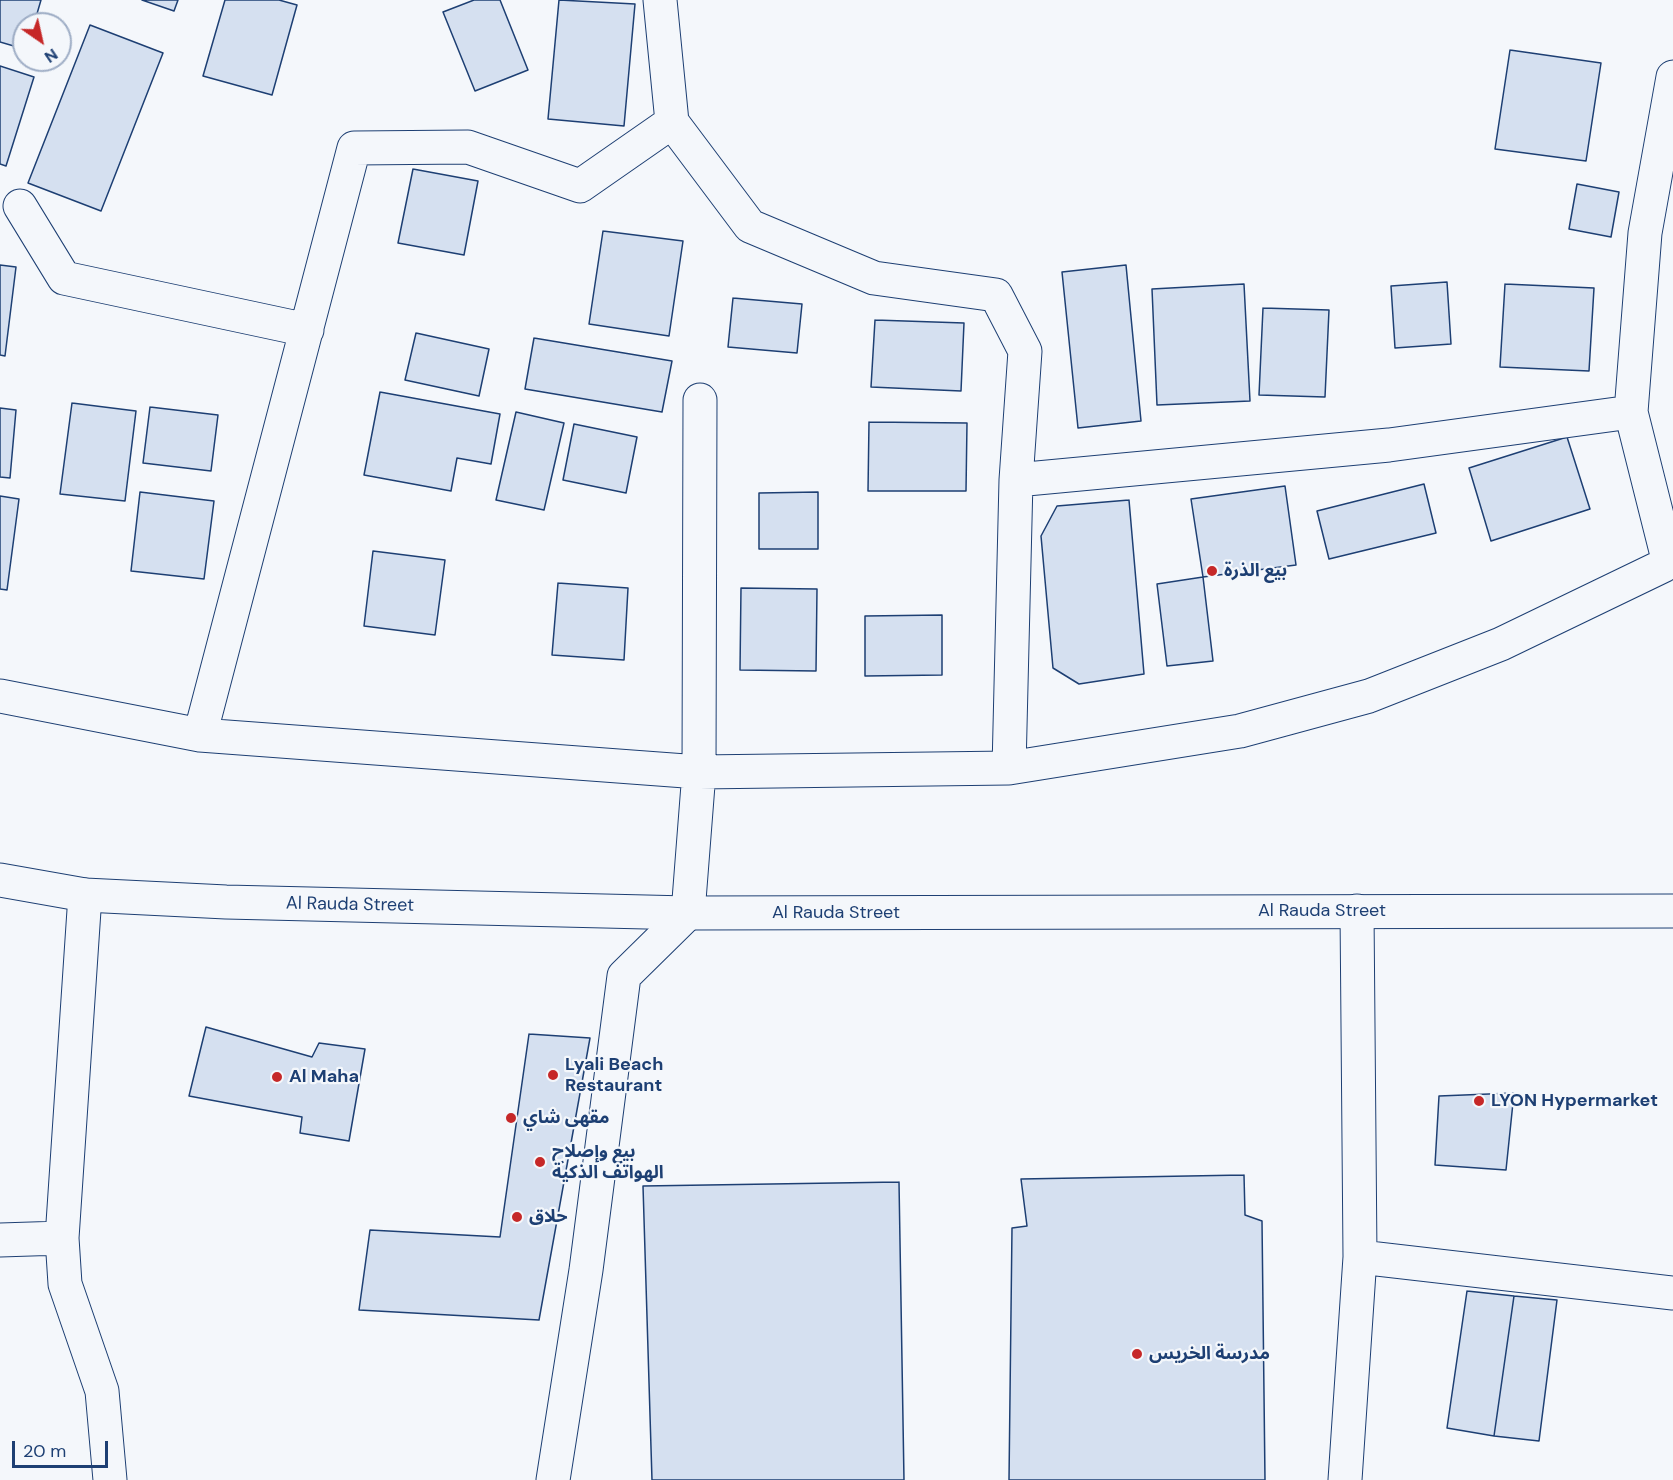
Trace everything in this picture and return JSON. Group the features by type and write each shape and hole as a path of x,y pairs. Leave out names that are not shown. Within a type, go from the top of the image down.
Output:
{"street":[{"path":"660,0 672,122 750,226 874,278 996,295 1025,351 1016,480 1009,768"},
{"path":"0,696 200,735 699,772 1009,768 1240,731 1369,696 1501,644 1671,562 1631,412 1645,233 1673,77"},
{"path":"200,735 354,148 468,147 580,186 672,122"},
{"path":"20,206 64,278 307,330"},
{"path":"553,1480 586,1270 624,976 688,913 699,772 700,400"},
{"path":"1016,480 1389,445 1631,412"},
{"name":"Al Rauda Street","path":"0,880 85,895 238,902 688,913 1673,911"},
{"path":"85,895 62,1238 65,1284 102,1391 110,1480"},
{"path":"1345,1480 1360,1257 1357,911"},
{"path":"0,1240 62,1238"},
{"path":"1360,1257 1673,1293"}],"building":[{"path":"0,0 41,0 38,12 12,12 12,46 0,42"},
{"path":"142,0 178,0 174,11"},
{"path":"225,0 279,0 297,5 272,95 203,76"},
{"path":"474,0 500,0 528,70 475,91 443,12"},
{"path":"559,0 635,4 624,126 548,119"},
{"path":"90,25 163,53 101,211 28,183"},
{"path":"1510,50 1601,63 1586,161 1495,149"},
{"path":"0,66 12,70 12,72 34,77 6,166 0,164"},
{"path":"413,169 478,181 464,255 398,243"},
{"path":"1577,184 1619,192 1611,237 1569,229"},
{"path":"603,231 683,241 669,336 589,324"},
{"path":"0,265 16,267 5,356 0,355"},
{"path":"1126,265 1141,421 1078,428 1062,272"},
{"path":"1447,282 1451,344 1395,348 1391,286"},
{"path":"1244,284 1250,401 1157,405 1152,289"},
{"path":"1505,284 1594,288 1589,371 1500,367"},
{"path":"733,298 802,304 797,353 728,347"},
{"path":"1263,308 1329,310 1325,397 1259,395"},
{"path":"875,320 964,323 961,391 871,387"},
{"path":"416,333 489,349 479,396 405,380"},
{"path":"534,338 672,361 662,412 525,389"},
{"path":"380,392 500,414 491,464 457,458 451,491 364,475"},
{"path":"72,403 136,411 125,501 60,494"},
{"path":"150,407 218,415 211,471 143,463"},
{"path":"0,408 16,410 10,478 0,477"},
{"path":"516,412 564,423 544,510 496,500"},
{"path":"869,422 967,423 966,491 868,491"},
{"path":"574,424 637,437 626,493 563,480"},
{"path":"1567,437 1590,509 1491,541 1469,468"},
{"path":"1424,484 1436,533 1329,559 1317,511"},
{"path":"1285,486 1296,565 1203,577 1191,499"},
{"path":"140,492 214,501 204,579 131,571"},
{"path":"818,492 818,549 759,549 759,493"},
{"path":"0,496 19,499 7,590 0,589"},
{"path":"1129,500 1144,674 1079,684 1053,668 1041,536 1057,506"},
{"path":"373,551 445,560 435,635 364,626"},
{"path":"1203,577 1213,661 1167,666 1157,584"},
{"path":"558,583 628,588 624,660 552,655"},
{"path":"741,588 817,589 816,671 740,670"},
{"path":"942,615 942,675 865,676 865,616"},
{"name":"Al Maha","path":"206,1027 312,1057 319,1043 365,1049 349,1141 300,1133 302,1117 189,1096"},
{"path":"529,1034 590,1038 539,1320 359,1310 370,1230 500,1237"},
{"path":"1514,1093 1506,1170 1435,1165 1439,1096"},
{"name":"مدرسة الخريس","path":"1244,1175 1245,1215 1262,1221 1265,1480 1009,1480 1012,1228 1027,1226 1021,1179"},
{"path":"899,1182 904,1480 652,1480 643,1186"},
{"path":"1467,1291 1514,1296 1494,1436 1447,1428"},
{"path":"1514,1296 1557,1300 1539,1441 1494,1436"}],"place":[{"name":"بيع الذرة","path":"1212,571"},
{"name":"Lyali Beach Restaurant","path":"553,1075"},
{"name":"Al Maha","path":"277,1077"},
{"name":"LYON Hypermarket","path":"1479,1101"},
{"name":"مقهى شاي","path":"511,1118"},
{"name":"بيع وإصلاح الهواتف الذكية","path":"540,1162"},
{"name":"حلاق","path":"517,1217"},
{"name":"مدرسة الخريس","path":"1137,1354"}]}
